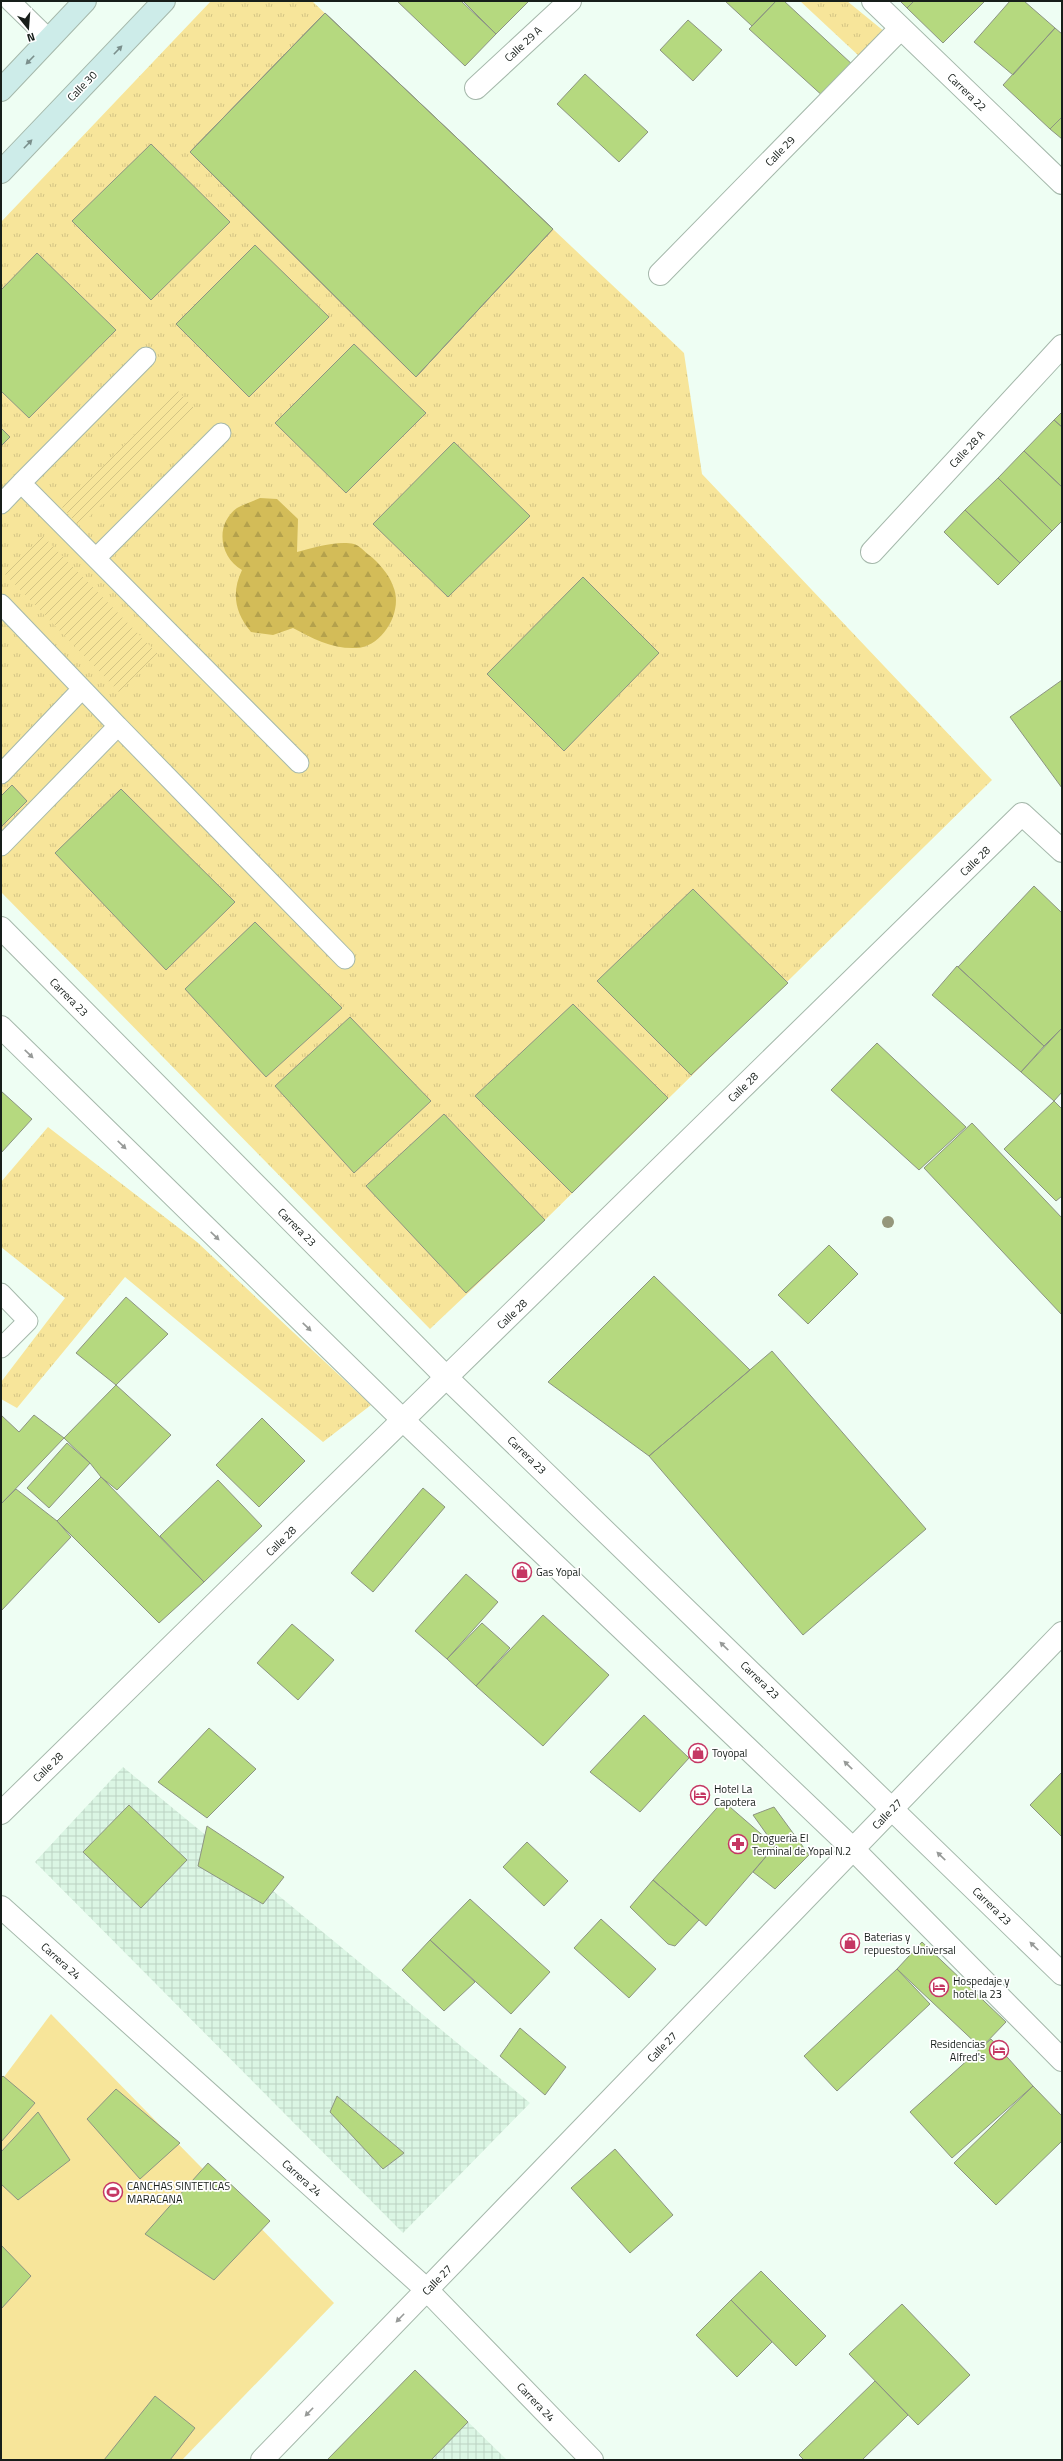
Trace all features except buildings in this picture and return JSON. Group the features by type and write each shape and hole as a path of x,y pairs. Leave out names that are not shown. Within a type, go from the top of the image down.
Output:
{"main road":[{"path":"1,90 85,1"},
{"name":"Calle 30","path":"1,172 164,1"}],"street":[{"name":"Calle 29 A","path":"476,88 570,1"},
{"name":"Carrera 22","path":"873,1 1062,183"},
{"name":"Calle 29","path":"660,274 901,28"},
{"name":"Calle 28 A","path":"872,552 1062,346"},
{"name":"Calle 28","path":"1,1813 404,1421 1022,814 1062,851"},
{"name":"Carrera 23","path":"1,928 447,1378 1062,1974"},
{"path":"1,1027 404,1421 853,1849 1062,2060"},
{"name":"Calle 27","path":"262,2460 1062,1633"},
{"name":"Carrera 24","path":"1,1907 427,2290 592,2460"}],"lane":[{"path":"10,1 49,39"},
{"path":"1,504 146,357"},
{"path":"96,558 221,433"},
{"path":"21,483 299,762"},
{"path":"1,604 345,959"},
{"path":"1,774 82,689"},
{"path":"1,846 118,726"},
{"path":"1,1293 28,1321 1,1348"}],"shaded area":[{"path":"123,1767 530,2103 403,2233 35,1862"},
{"path":"416,2371 507,2460 327,2460"}],"green space":[{"path":"211,1 312,1 684,353 702,474 992,780 545,1220 430,1329 1,892 1,222"},
{"path":"800,1 847,1 885,32 859,56"},
{"path":"178,391 196,410 80,526 62,507"},
{"path":"260,498 277,499 298,519 297,552 340,543 354,544 376,561 383,569 393,586 396,596 396,606 389,626 375,641 366,646 348,648 331,645 293,628 273,635 251,632 241,618 236,602 237,587 242,570 228,557 223,540 223,531 225,523 237,508"},
{"path":"43,536 158,654 119,692 4,573"},
{"path":"48,1127 197,1242 371,1405 323,1442 125,1277 17,1408 1,1399 1,1382 65,1298 1,1247 1,1182"},
{"name":"CANCHAS SINTETICAS MARACANA","path":"51,2014 334,2303 182,2460 1,2460 1,2081"}],"place":[{"name":"Gas Yopal","path":"522,1572"},
{"name":"Toyopal","path":"698,1753"},
{"name":"Hotel La Capotera","path":"700,1795"},
{"name":"Drogueria El Terminal de Yopal N.2","path":"738,1844"},
{"name":"Baterias y repuestos Universal","path":"850,1943"},
{"name":"Hospedaje y hotel la 23","path":"939,1987"},
{"name":"Residencias Alfred's","path":"999,2050"},
{"name":"CANCHAS SINTETICAS MARACANA","path":"113,2192"}]}
